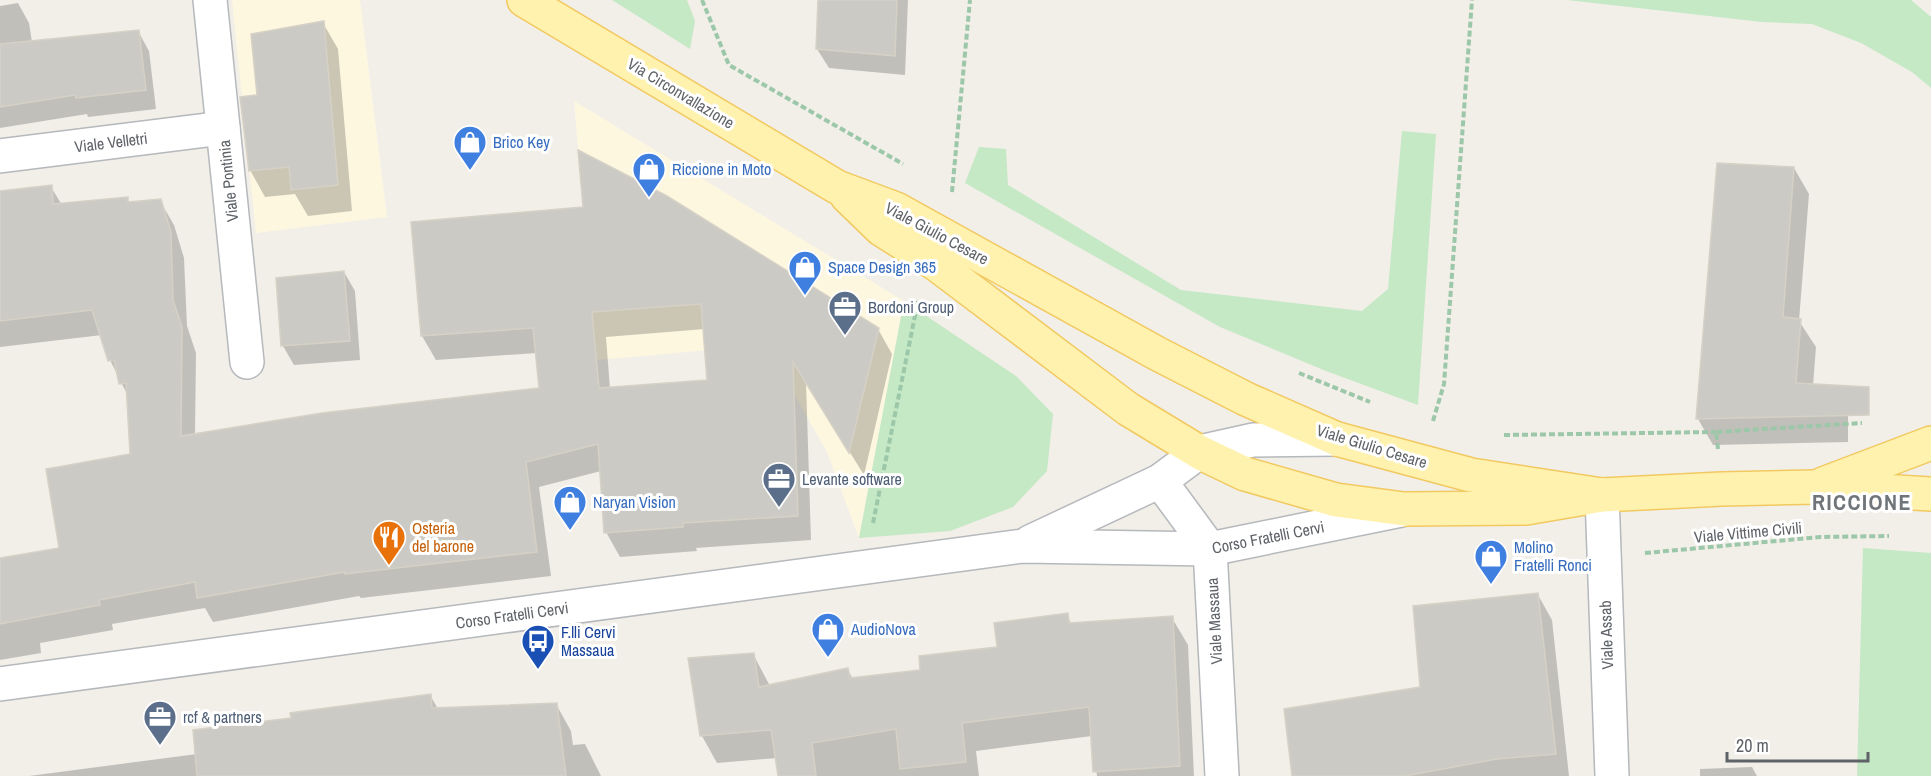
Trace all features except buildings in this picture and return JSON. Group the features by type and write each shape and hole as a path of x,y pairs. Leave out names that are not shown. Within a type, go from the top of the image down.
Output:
{"main road":[{"name":"Via Circonvallazione","path":"524,0 837,187"},
{"name":"Viale Giulio Cesare","path":"837,187 896,209 1158,354 1246,399 1337,439 1471,475 1602,495"},
{"name":"Viale Giulio Cesare","path":"837,187 881,229 936,264 1128,409 1199,452 1245,474 1336,500 1404,509 1526,507 1602,495 1722,489 1815,487 1931,494"},
{"name":"Viale Giulio Cesare","path":"1815,487 1931,443"}],"street":[{"name":"Viale Pontinia","path":"210,0 247,362"},
{"name":"Viale Velletri","path":"0,156 223,128"},
{"name":"Corso Fratelli Cervi","path":"1023,546 1161,481 1199,452 1253,440 1337,439"},
{"path":"1161,481 1210,549"},
{"name":"Viale Assab","path":"1602,495 1612,776"},
{"name":"Corso Fratelli Cervi","path":"0,684 1023,546 1210,549 1404,509"},
{"name":"Viale Massaua","path":"1210,549 1222,776"}],"path":[{"path":"702,0 729,65 911,169"},
{"path":"1433,421 1444,384 1472,0"},
{"path":"942,187 962,198"},
{"path":"1297,373 1373,403"},
{"path":"1423,418 1442,425"},
{"path":"1503,435 1716,432 1865,422"},
{"path":"1716,432 1722,489"},
{"name":"Viale Vittime Civili","path":"1603,557 1820,537 1898,536"}],"shaded area":[{"path":"232,0 360,0 387,217 256,233"},
{"path":"574,101 904,301 859,538 827,452 766,345 596,360"}],"green space":[{"path":"612,0 687,0 695,21 690,49"},
{"path":"1567,0 1911,0 1931,17 1931,88 1912,72 1861,43 1812,24 1762,22"},
{"path":"1402,131 1436,134 1418,405 1326,371 1220,327 965,183 979,147 1006,149 1008,185 1181,290 1362,311 1388,289"},
{"path":"904,301 1016,376 1053,414 1047,471 1013,507 950,531 859,538"},
{"path":"1863,548 1931,553 1931,776 1857,776"}],"place":[{"name":"Brico Key","path":"470,171"},
{"name":"Riccione in Moto","path":"649,198"},
{"name":"Space Design 365","path":"805,296"},
{"name":"Bordoni Group","path":"845,336"},
{"name":"Levante software","path":"779,508"},
{"name":"Naryan Vision","path":"570,531"},
{"name":"Osteria del barone","path":"389,566"},
{"name":"Molino Fratelli Ronci","path":"1491,585"},
{"name":"AudioNova","path":"828,658"},
{"name":"F.lli Cervi Massaua","path":"538,670"},
{"name":"rcf & partners","path":"160,746"}],"district":[{"name":"RICCIONE","path":"1862,502"}]}
